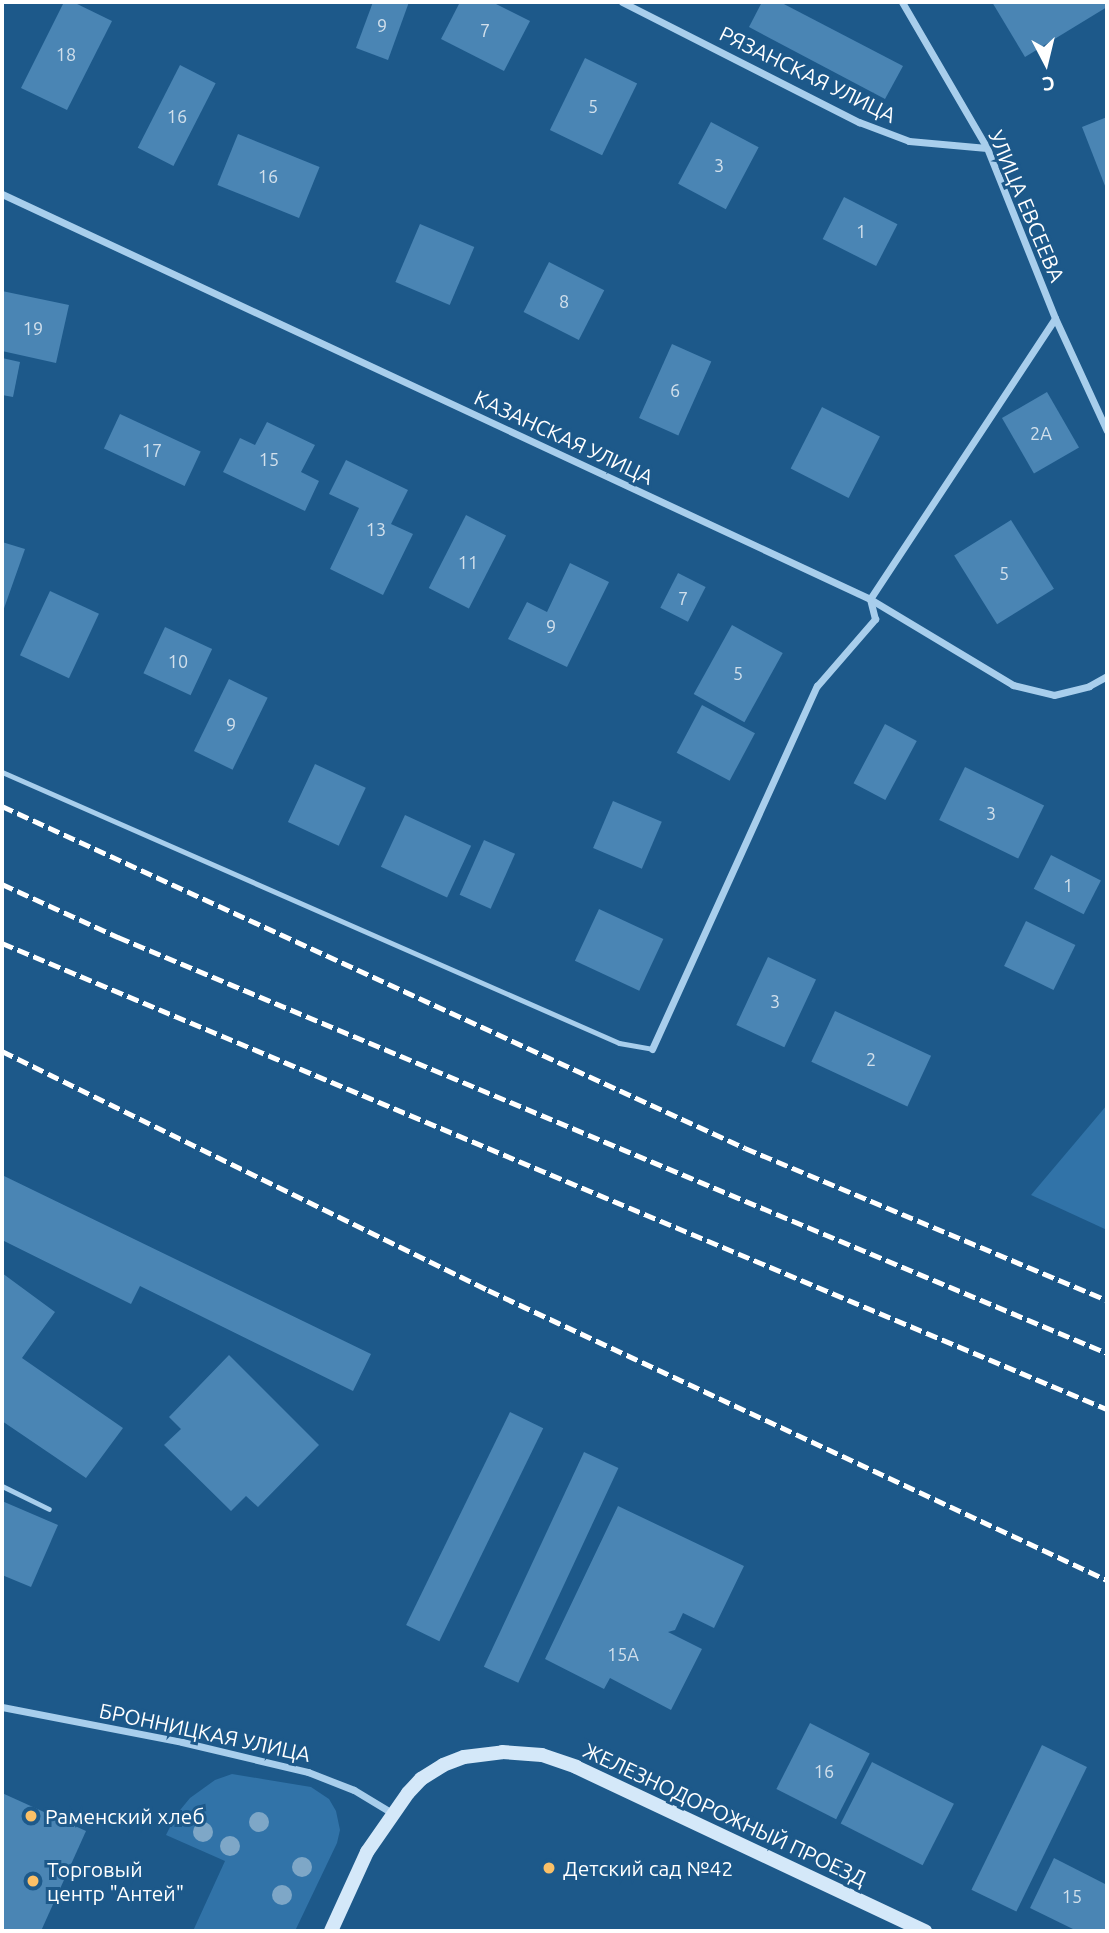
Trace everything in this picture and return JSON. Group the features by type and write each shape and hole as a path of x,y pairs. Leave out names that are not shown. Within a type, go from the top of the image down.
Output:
{"street":[{"name":"РЯЗАНСКАЯ УЛИЦА","path":"622,2 859,122 909,141 987,148"},
{"name":"УЛИЦА ЕВСЕЕВА","path":"902,2 987,148 1055,318 1107,431"},
{"name":"КАЗАНСКАЯ УЛИЦА","path":"2,194 870,599 995,677 1028,691 1066,694 1107,676"},
{"path":"652,1049 817,686 876,619 870,599 1055,318"},
{"name":"БРОННИЦКАЯ УЛИЦА","path":"2,1707 183,1742 308,1772 354,1790 392,1814"},
{"name":"ЖЕЛЕЗНОДОРОЖНЫЙ ПРОЕЗД","path":"331,1931 367,1852 408,1793 433,1771 464,1757 502,1752 542,1755 576,1767 925,1931"}],"lane":[{"path":"2,772 619,1043 652,1049"},
{"path":"2,1486 49,1509"}],"shaded area":[{"path":"1107,1105 1107,1230 1031,1195"},
{"path":"232,1774 311,1787 329,1799 336,1811 340,1830 337,1843 295,1931 193,1931 225,1861 166,1835 176,1815 190,1798 215,1780"}],"building":[{"path":"64,2 73,2 112,21 67,110 21,88"},
{"path":"373,2 409,2 388,60 356,48"},
{"path":"460,2 492,2 530,21 504,71 441,39"},
{"path":"762,2 780,2 903,66 885,99 749,27"},
{"path":"992,2 1107,2 1107,7 1025,57"},
{"path":"585,58 637,83 602,155 550,130"},
{"path":"180,65 216,83 173,166 138,148"},
{"path":"1107,117 1107,191 1082,127"},
{"path":"711,122 759,147 726,209 678,184"},
{"path":"238,134 320,167 299,218 217,185"},
{"path":"844,197 897,224 876,266 823,239"},
{"path":"420,224 474,247 450,305 395,282"},
{"path":"549,262 604,290 579,340 524,312"},
{"path":"2,291 69,305 56,363 2,351"},
{"path":"672,344 711,361 678,435 639,418"},
{"path":"2,358 20,362 13,397 2,395"},
{"path":"1047,392 1079,447 1034,473 1002,418"},
{"path":"822,407 880,437 849,498 791,468"},
{"path":"120,414 201,452 185,486 104,448"},
{"path":"267,422 315,445 301,472 319,481 305,511 223,472 240,438 255,445"},
{"path":"346,460 408,490 391,524 413,534 383,595 330,569 359,508 329,494"},
{"path":"466,515 506,535 469,608 429,588"},
{"path":"1011,520 1054,589 997,624 954,556"},
{"path":"2,542 25,549 2,614"},
{"path":"570,563 609,582 567,667 508,639 527,602 547,612"},
{"path":"678,573 706,587 688,622 660,608"},
{"path":"50,591 99,614 69,678 20,655"},
{"path":"732,625 783,653 744,722 694,694"},
{"path":"165,627 212,649 191,695 143,673"},
{"path":"229,679 268,698 233,770 194,751"},
{"path":"702,705 755,733 730,781 677,753"},
{"path":"885,724 917,741 885,800 854,783"},
{"path":"315,764 366,788 339,846 288,822"},
{"path":"965,767 1044,806 1018,859 939,820"},
{"path":"613,801 662,822 642,869 593,848"},
{"path":"405,815 471,846 447,898 381,867"},
{"path":"484,840 515,854 491,909 460,895"},
{"path":"1051,855 1101,880 1084,914 1034,889"},
{"path":"599,909 663,939 639,991 575,961"},
{"path":"1026,921 1075,945 1054,990 1004,966"},
{"path":"768,957 816,979 784,1047 736,1025"},
{"path":"835,1011 931,1056 907,1107 811,1062"},
{"path":"2,1175 371,1354 353,1391 140,1286 131,1304 2,1240"},
{"path":"2,1273 55,1312 22,1358 123,1428 86,1478 2,1421"},
{"path":"229,1355 319,1445 258,1507 246,1496 231,1511 164,1445 181,1429 169,1417"},
{"path":"510,1412 543,1428 439,1641 406,1625"},
{"path":"584,1452 618,1468 518,1683 484,1667"},
{"path":"2,1501 58,1525 31,1587 2,1575"},
{"path":"618,1506 744,1566 714,1628 683,1613 675,1630 668,1632 702,1649 671,1710 610,1678 604,1689 545,1659"},
{"path":"810,1723 870,1753 836,1819 776,1789"},
{"path":"1042,1745 1087,1767 1016,1912 971,1890"},
{"path":"872,1762 954,1804 923,1865 841,1823"},
{"name":"Торговый центр \"Антей\"","path":"2,1793 86,1831 41,1931 2,1931"},
{"path":"1054,1858 1107,1885 1107,1931 1077,1931 1030,1908"}],"railway":[{"path":"2,806 745,1148 1107,1300"},
{"path":"2,884 118,937 1107,1353"},
{"path":"2,943 1107,1409"},
{"path":"2,1051 488,1290 1107,1580"}],"place":[{"name":"Раменский хлеб","path":"31,1816"},
{"name":"Детский сад №42","path":"549,1868"},
{"name":"Торговый центр \"Антей\"","path":"33,1881"}]}
